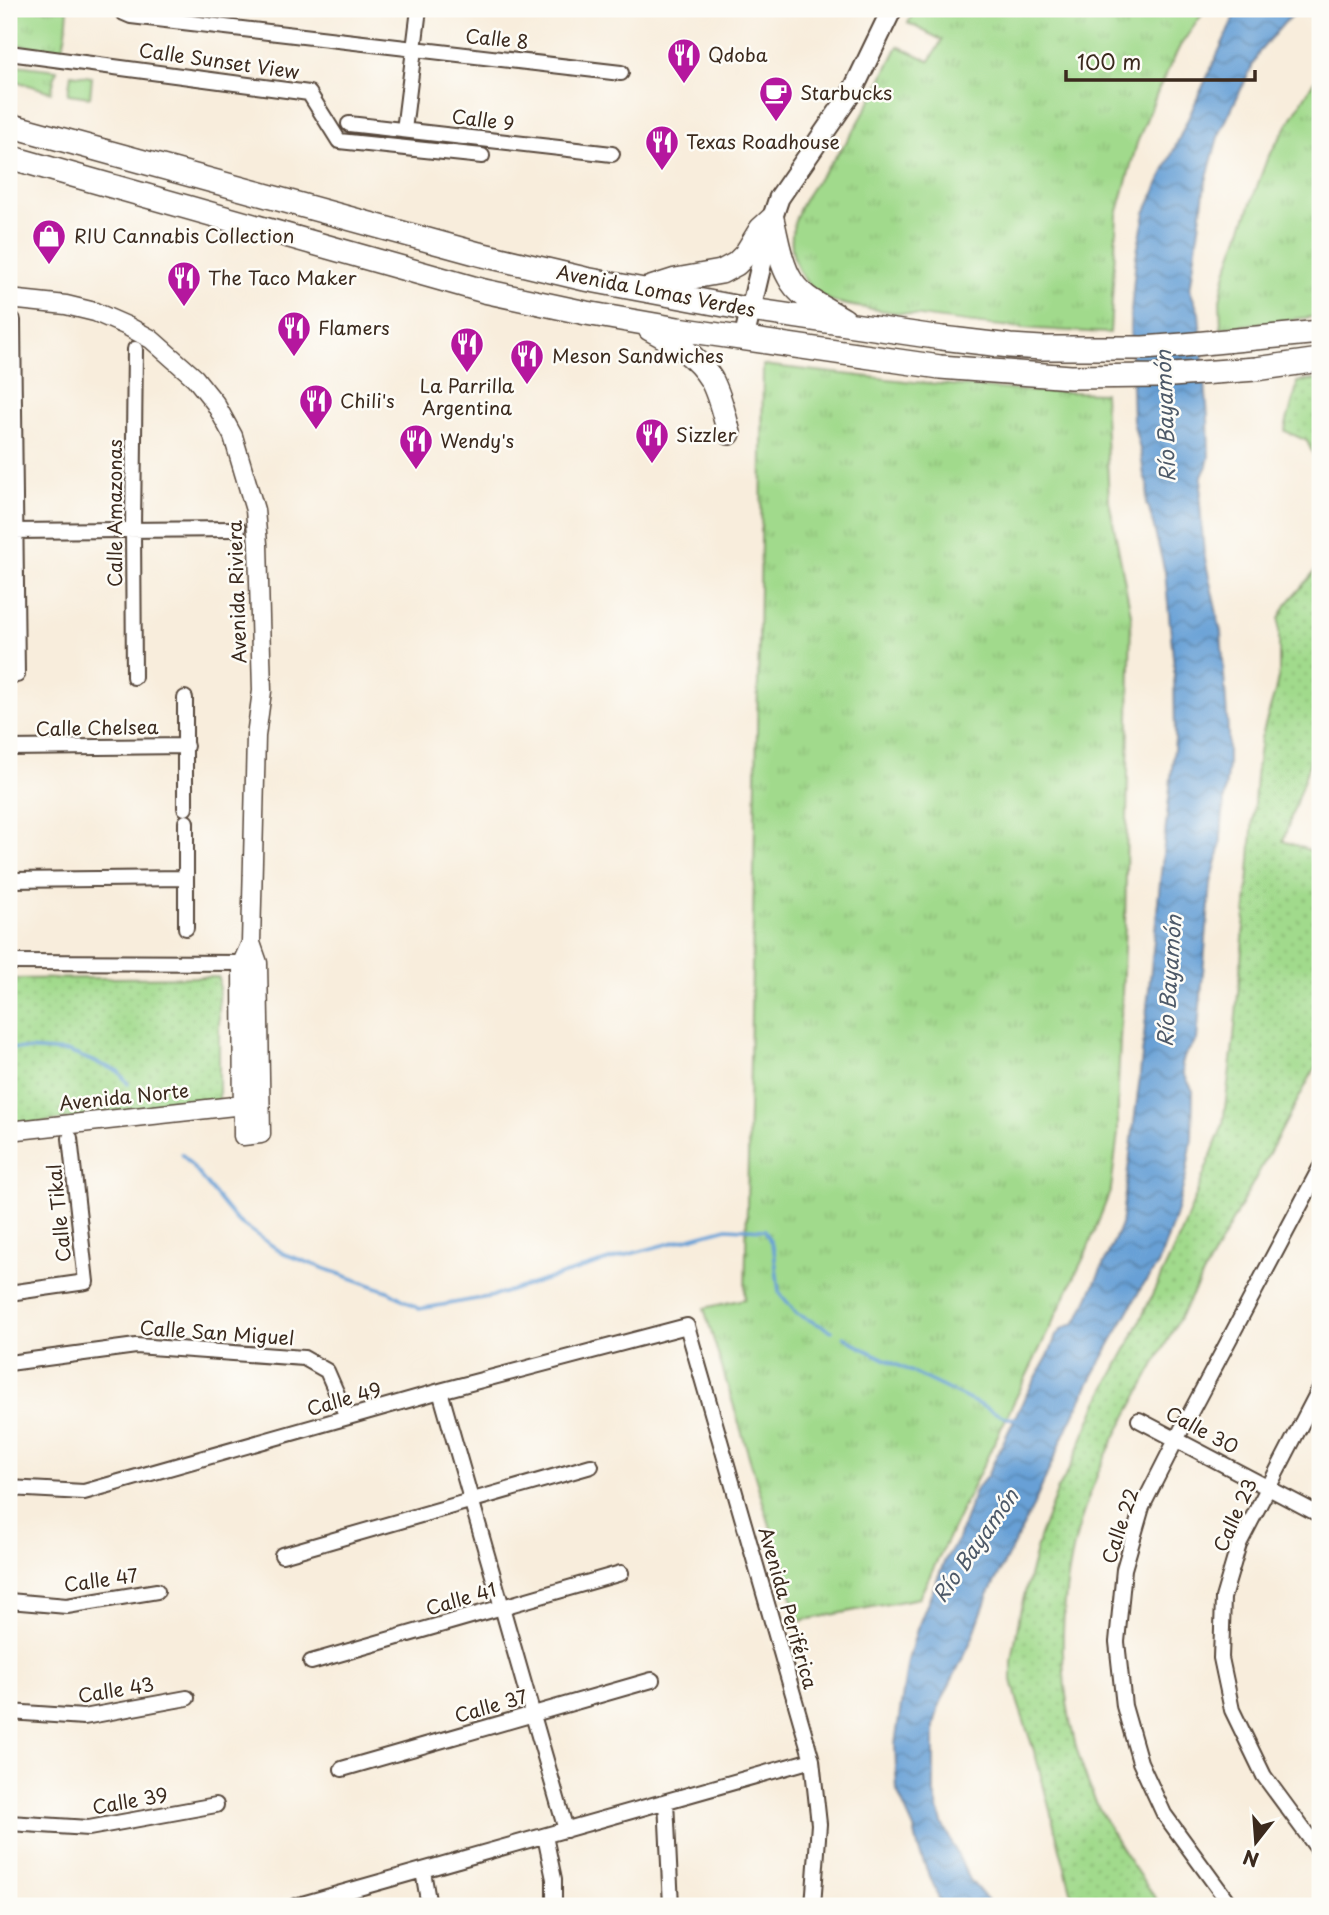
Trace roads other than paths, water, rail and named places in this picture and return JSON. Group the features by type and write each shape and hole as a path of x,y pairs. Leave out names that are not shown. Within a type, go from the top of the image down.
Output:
{"highway":[{"name":"Avenida Lomas Verdes","path":"9,125 439,244 585,279 751,310 1010,346 1068,348 1183,345 1320,332"},
{"name":"Avenida Lomas Verdes","path":"9,157 484,291 586,313 744,338 940,367 1071,377 1158,376 1256,369 1320,360"},
{"path":"644,290 676,280 721,272 736,264 761,229 772,219 784,264 793,284 824,309 853,325"},
{"path":"635,321 672,341 698,363 711,379 729,433"}],"main road":[{"path":"744,338 779,198 852,92 892,9"}],"street":[{"name":"Calle 8","path":"120,9 131,16 621,73"},
{"path":"404,130 419,9"},
{"name":"Calle Sunset View","path":"9,53 309,93 339,141 482,156"},
{"name":"Calle 9","path":"349,124 612,154"},
{"name":"Avenida Riviera","path":"9,299 66,305 95,312 151,339 195,378 215,403 233,436 255,510 262,691 256,736 251,943 250,963 243,1105 252,1135 250,963"},
{"path":"13,320 12,531 17,675"},
{"name":"Calle Amazonas","path":"134,677 135,349"},
{"path":"12,531 239,528"},
{"path":"186,698 186,928"},
{"name":"Calle Chelsea","path":"9,748 186,746"},
{"path":"9,880 186,878"},
{"path":"9,962 250,963"},
{"name":"Avenida Norte","path":"9,1131 243,1105"},
{"name":"Calle Tikal","path":"9,1293 86,1282 70,1139"},
{"name":"Calle 22","path":"1231,1906 1164,1814 1140,1762 1124,1706 1117,1642 1124,1569 1142,1507 1320,1168"},
{"name":"Calle 49","path":"9,1488 84,1492 440,1391 687,1326"},
{"name":"Avenida Periférica","path":"687,1326 812,1760 819,1824 813,1906"},
{"name":"Calle San Miguel","path":"9,1363 136,1346 304,1357 327,1371 347,1418"},
{"name":"Calle 23","path":"1320,1388 1239,1544 1223,1598 1221,1658 1232,1710 1264,1776 1320,1852"},
{"path":"440,1391 566,1830"},
{"name":"Calle 30","path":"1139,1420 1320,1515"},
{"path":"282,1555 591,1466"},
{"name":"Calle 41","path":"312,1662 621,1573"},
{"name":"Calle 47","path":"9,1601 67,1606 157,1591"},
{"name":"Calle 37","path":"342,1769 652,1681"},
{"name":"Calle 43","path":"9,1712 84,1717 187,1698"},
{"path":"295,1906 340,1901 423,1871 812,1760"},
{"path":"666,1801 671,1906"},
{"name":"Calle 39","path":"9,1823 89,1828 216,1805"},
{"path":"545,1836 554,1879 554,1906"},
{"path":"423,1871 429,1906"}],"water":[{"name":"Río Bayamón","path":"1238,9 1300,9 1259,52 1218,137 1205,185 1190,290 1199,313 1208,417 1209,457 1202,476 1200,504 1204,554 1221,632 1228,731 1228,764 1220,849 1211,883 1197,1040 1185,1055 1182,1064 1193,1091 1192,1139 1175,1217 1158,1265 1141,1288 1090,1381 1032,1509 988,1595 972,1639 939,1706 934,1726 934,1794 942,1823 970,1880 992,1906 942,1906 897,1791 895,1744 908,1660 917,1629 945,1560 958,1539 975,1491 987,1476 1056,1336 1063,1328 1075,1323 1081,1314 1121,1225 1139,1084 1175,739 1174,668 1165,572 1146,504 1148,485 1133,421 1130,323 1136,257 1145,213"}],"waterway":[{"path":"9,1048 69,1052 118,1071 128,1084"},
{"path":"182,1154 236,1220 284,1254 390,1292 419,1309 494,1296 619,1257 727,1228 765,1230 774,1250 779,1292 797,1314 832,1331"},
{"path":"844,1337 1007,1418 1019,1419"}],"place":[{"name":"Qdoba","path":"684,85"},
{"name":"Starbucks","path":"776,123"},
{"name":"Texas Roadhouse","path":"662,172"},
{"name":"RIU Cannabis Collection","path":"49,266"},
{"name":"The Taco Maker","path":"184,308"},
{"name":"Flamers","path":"294,358"},
{"name":"La Parrilla Argentina","path":"467,374"},
{"name":"Meson Sandwiches","path":"527,386"},
{"name":"Chili's","path":"316,431"},
{"name":"Sizzler","path":"652,465"},
{"name":"Wendy's","path":"416,471"}]}
